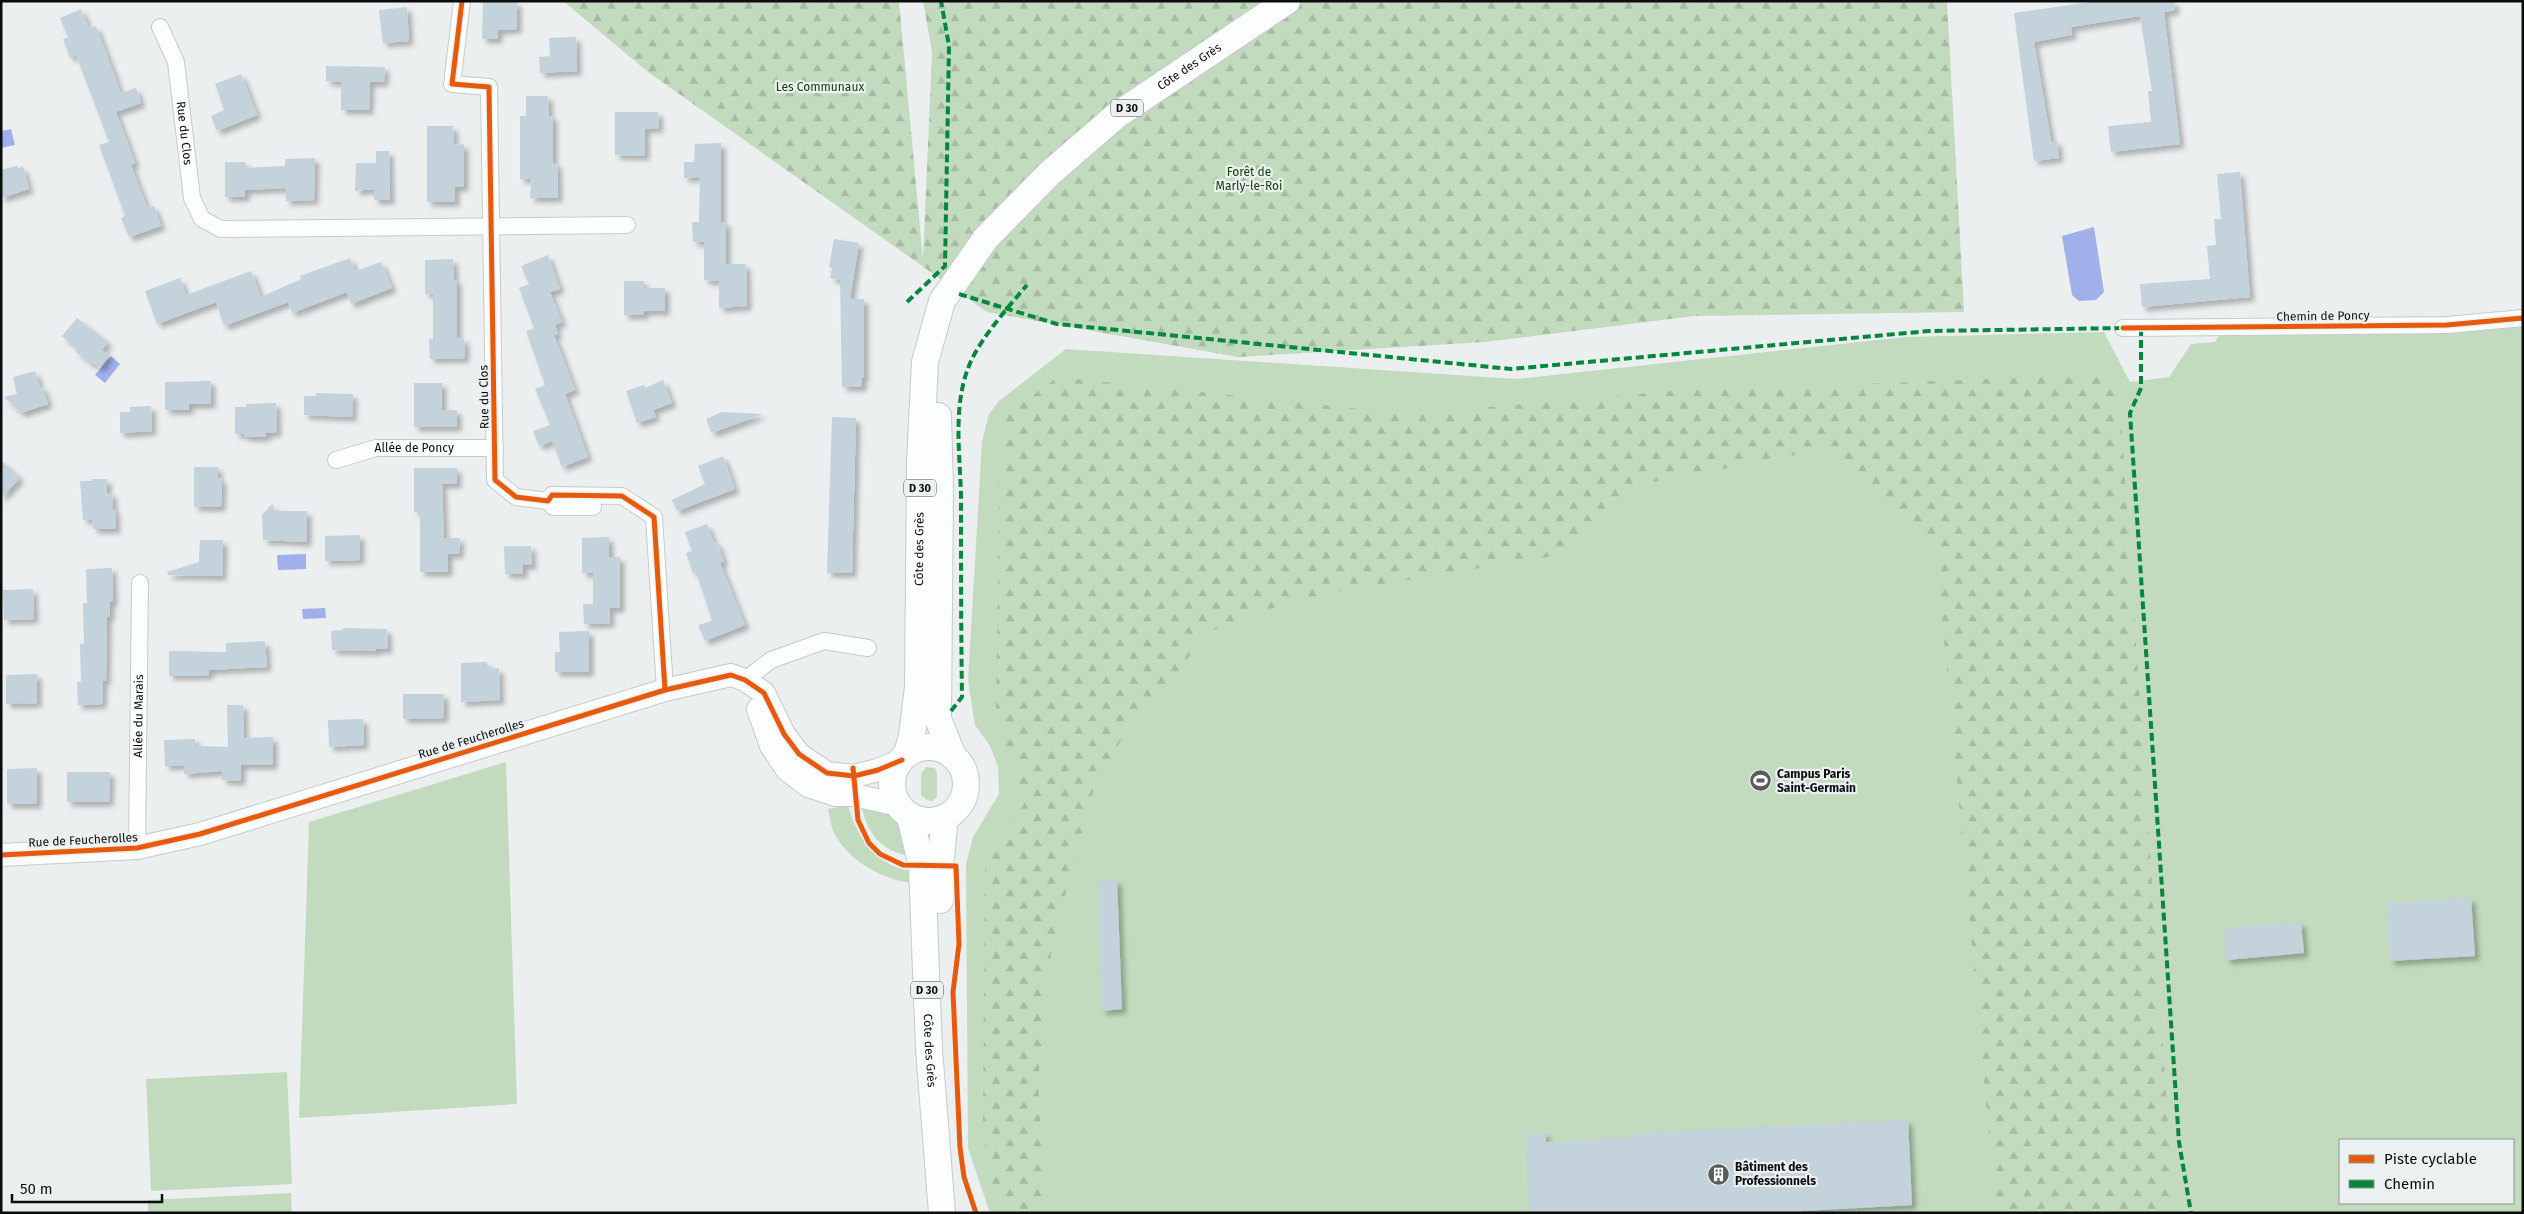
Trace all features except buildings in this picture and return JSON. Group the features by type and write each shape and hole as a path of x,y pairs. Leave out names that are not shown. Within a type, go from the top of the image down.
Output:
{"main road":[{"name":"Côte des Grès","path":"905,757 912,735 918,687 920,461 925,362 942,302 986,238 1050,173 1117,115 1287,1"},
{"name":"Côte des Grès","path":"953,756 938,719 940,488 937,392 940,348 959,294 986,238"},
{"path":"931,747 943,749 953,756 962,765 966,776 966,789 959,806 945,817 933,821 922,820 905,810 892,786 894,774 905,757 918,749 931,747"},
{"name":"Côte des Grès","path":"905,810 922,867 929,1049 940,1166"},
{"name":"Côte des Grès","path":"942,1213 940,1166 940,867 945,817"}],"street":[{"name":"Rue du Clos","path":"462,1 452,84 489,87 490,228 496,480 516,497 548,501 552,495 622,496 654,517 664,690"},
{"name":"Rue du Clos","path":"160,27 176,62 192,198 202,219 221,229 490,228 627,225"},
{"name":"Chemin de Poncy","path":"2123,328 2447,325 2523,318"},
{"name":"Allée de Poncy","path":"336,460 376,448 495,448"},
{"name":"Allée du Marais","path":"137,848 140,582"},
{"path":"747,682 771,660 824,641 868,648"},
{"name":"Rue de Feucherolles","path":"1,855 137,848 200,834 664,690 731,675 747,682"},
{"path":"747,682 764,693 784,734 799,754 828,773 854,776 878,770 905,757"},
{"path":"747,682 771,746 787,770 808,786 836,794 854,795 905,810"}],"green space":[{"name":"Forêt de Marly-le-Roi","path":"563,1 899,1 923,260 932,52 923,1 1947,1 1964,312 1694,316 1485,342 1238,357 987,312 648,72"},
{"name":"Campus Paris Saint-Germain","path":"2523,324 2523,1213 990,1213 968,1148 966,864 973,837 999,794 998,767 990,746 975,725 968,681 982,442 989,414 999,401 1066,349 1516,379 1906,337 2104,332 2130,382 2169,377 2191,344 2215,342 2219,335"},
{"path":"2118,374 2174,1213 1996,1213 1936,551 1833,448 1642,484 1554,556 1328,593 1251,614 1201,636 1173,684 1129,727 1095,785 1063,903 1047,973 1038,1083 1045,1213 1009,1213 994,1190 987,1162 983,1124 985,867 1024,804 996,712 1000,437 1005,415 1058,377 1409,414 1673,391"},
{"path":"506,762 517,1104 299,1118 309,822"},
{"path":"926,767 935,768 937,774 937,797 932,801 927,800 921,795 921,774"},
{"path":"861,802 884,810 897,818 903,830 907,855 897,853 881,844 870,830"},
{"path":"848,805 857,829 871,850 891,865 903,870 916,872 916,883 893,879 870,869 859,862 842,845 834,832 828,809"},
{"path":"287,1072 292,1184 151,1191 146,1079"},
{"path":"291,1193 292,1213 148,1213 148,1200"}],"water":[{"path":"11,129 15,145 1,148 1,131"},
{"path":"2094,227 2104,292 2096,300 2079,301 2072,295 2062,236"},
{"path":"111,356 120,364 105,383 95,375"},
{"path":"306,554 306,569 278,570 277,555"},
{"path":"325,608 326,618 303,619 302,609"}],"marked path":[{"path":"907,302 945,266 949,46 941,1"},
{"path":"951,711 962,697 959,445 961,394 971,361 982,342 1027,285"},
{"path":"959,294 1057,324 1511,369 1929,331 2126,328"},
{"path":"2141,328 2141,388 2130,413 2179,1142 2191,1213"}],"cycle path":[{"path":"462,1 452,84 489,87 495,480 516,497 548,501 552,495 622,496 654,517 665,690"},
{"path":"2123,328 2447,325 2523,318"},
{"path":"1,855 137,848 200,834 665,690 731,675 745,680 764,693 784,734 799,754 827,773 854,776 878,770 902,760"},
{"path":"853,768 858,820 869,843 880,854 903,865 956,866 959,944 953,992 960,1148 964,1177 976,1213"}],"place":[{"name":"Campus Paris Saint-Germain","path":"1761,781"},
{"name":"Bâtiment des Professionnels","path":"1719,1174"}],"park label":[{"name":"Les Communaux","path":"820,87"}]}
